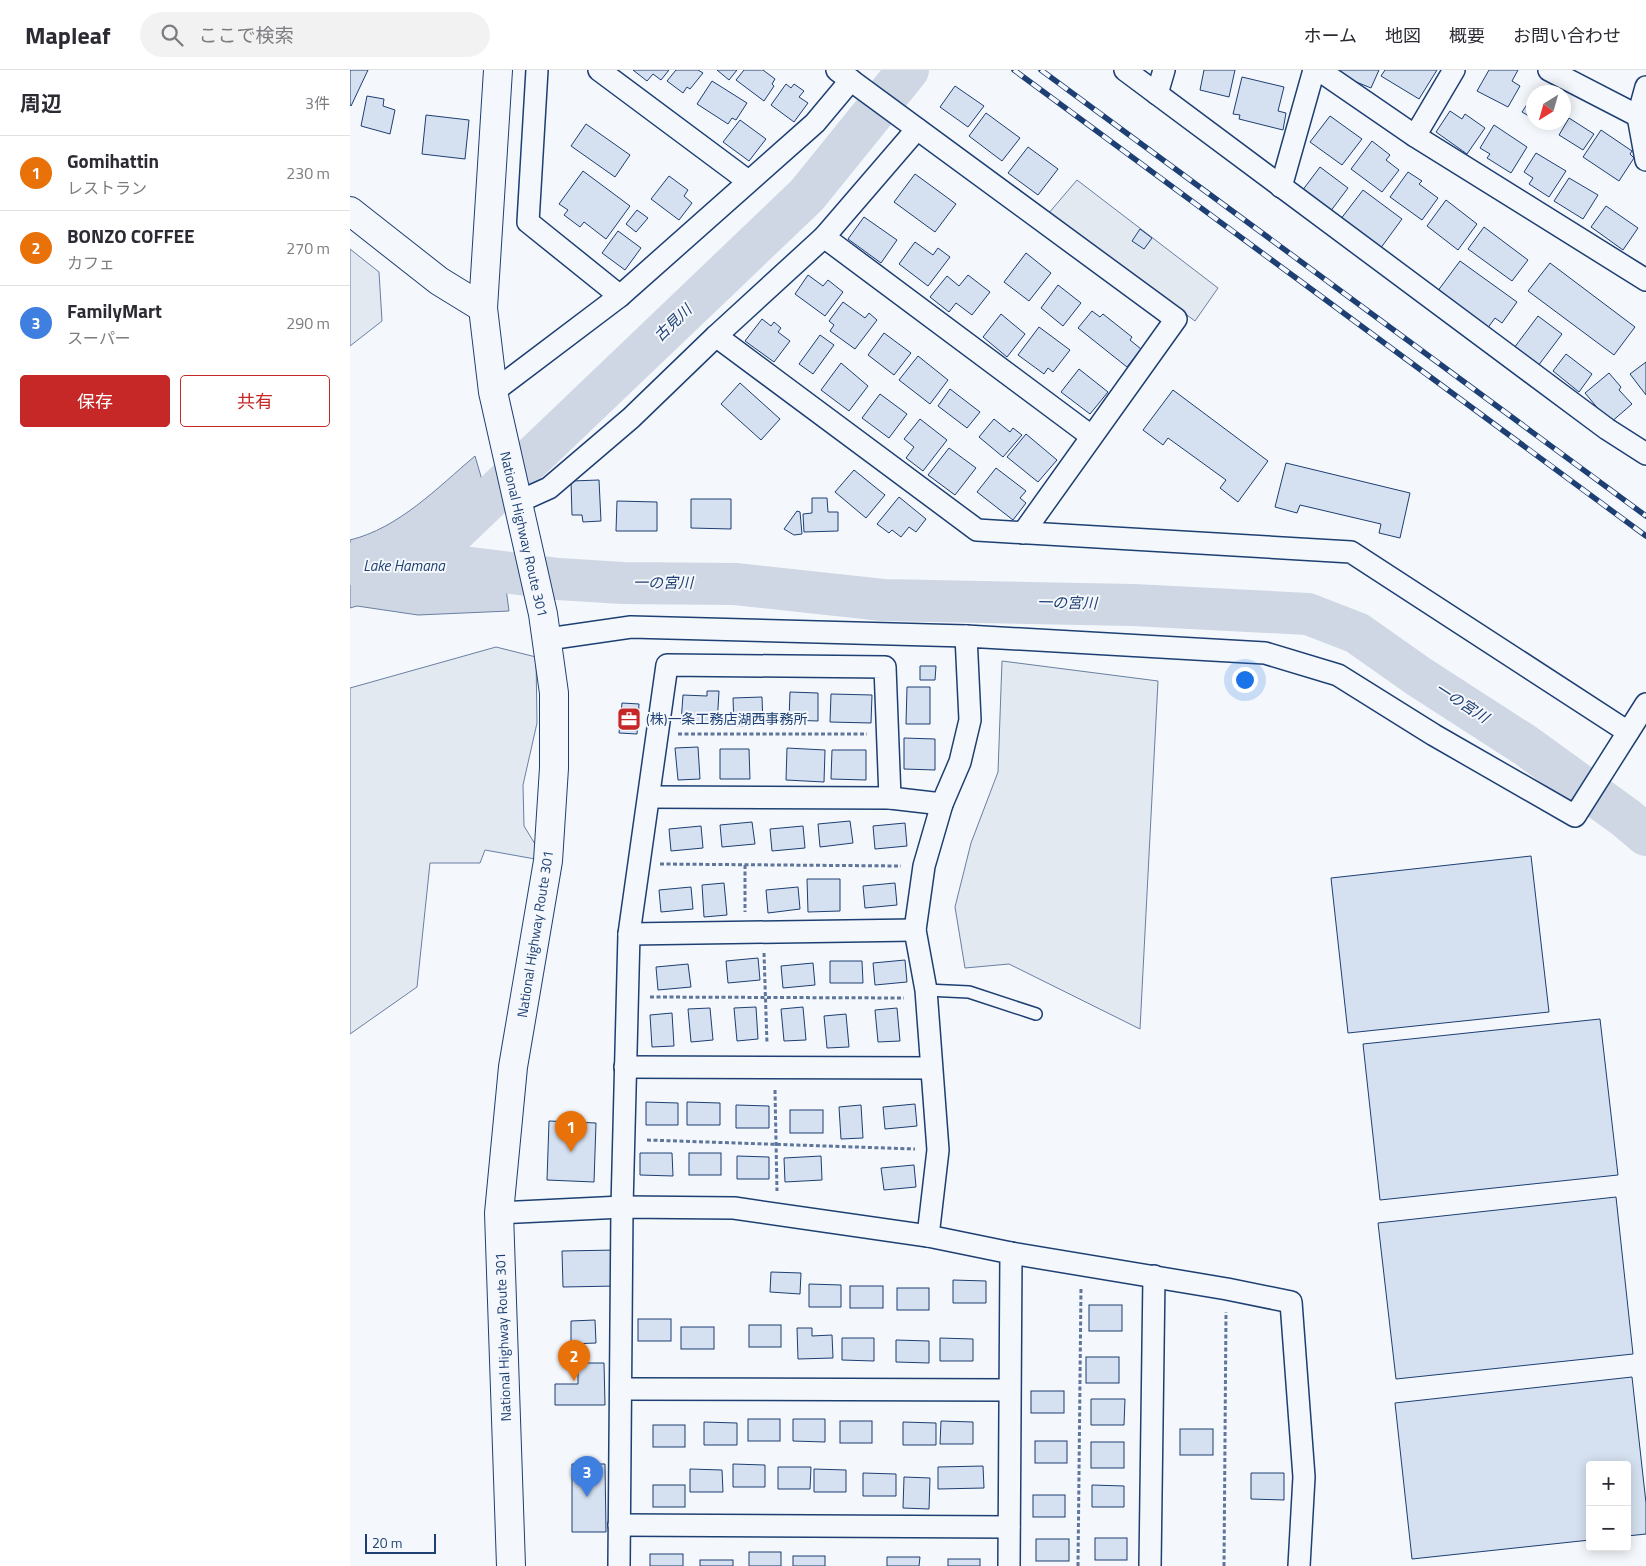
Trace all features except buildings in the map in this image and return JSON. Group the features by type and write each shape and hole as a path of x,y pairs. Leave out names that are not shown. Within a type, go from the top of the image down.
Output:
{"highway":[{"name":"National Highway Route 301","path":"498,70 483,308 493,392 545,627 554,693 554,768 548,861 513,1067 499,1213 511,1566"},
{"path":"350,211 439,281 483,308"}],"street":[{"path":"537,70 528,222 620,296"},
{"path":"599,70 748,181"},
{"path":"1125,70 1607,429 1646,454"},
{"path":"1157,94 1164,70"},
{"path":"1281,187 1314,70"},
{"path":"1319,70 1415,136 1646,280"},
{"path":"1415,136 1454,70"},
{"path":"1549,70 1638,116"},
{"path":"493,392 522,373 620,296 815,123 850,79 1176,319 1022,533"},
{"path":"1646,87 1638,116 1646,160"},
{"path":"516,496 549,488 630,418 824,237 917,129"},
{"path":"824,237 1091,436"},
{"path":"716,336 977,530 1351,552 1628,732"},
{"path":"545,627 579,634 631,627 966,636 1264,653 1338,675 1434,735 1575,816 1646,704"},
{"path":"928,1236 938,1150 927,994 915,930 924,866 942,804 960,762 970,720 966,636"},
{"path":"619,1566 623,1139 629,934 667,665 885,667 890,798"},
{"path":"649,797 890,798 942,804"},
{"path":"629,934 915,930"},
{"path":"625,1067 931,1068"},
{"path":"499,1213 622,1207 734,1208 928,1236 1011,1253 1154,1276 1290,1302 1304,1477 1299,1566"},
{"path":"1009,1566 1011,1253"},
{"path":"1150,1566 1154,1276"},
{"path":"622,1389 1009,1390"},
{"path":"619,1525 1009,1527"}],"lane":[{"path":"927,994 968,992 1036,1014"}],"path":[{"path":"658,734 888,734"},
{"path":"639,863 924,866"},
{"path":"745,865 766,999 776,1143 777,1214"},
{"path":"627,997 766,999 927,994"},
{"path":"623,1139 938,1150"},
{"path":"1078,1566 1081,1265"},
{"path":"1224,1566 1226,1289"}],"shaded area":[{"path":"1077,180 1218,288 1195,321 1048,214"},
{"path":"350,249 379,272 382,321 350,346"},
{"path":"496,647 536,657 537,723 523,785 524,826 535,844 535,859 485,850 480,863 430,863 417,987 350,1034 350,688"},
{"path":"1002,661 1158,681 1140,1029 1009,964 965,968 955,907 971,843 998,772"}],"water":[{"name":"Lake Hamana","path":"475,456 487,497 456,524 446,538 447,552 503,566 509,611 418,615 357,606 350,608 350,540 368,534 401,517 417,506"}],"waterway":[{"name":"古見川","path":"423,562 807,195 908,70"},
{"name":"一の宮川","path":"350,564 423,562 558,579 623,583 735,584 883,600 1133,605 1308,614 1357,633 1418,676 1525,745 1626,818 1646,835"}],"railway":[{"path":"1014,70 1646,536"},
{"path":"1041,70 1646,516"}],"place":[{"name":"(株)一条工務店湖西事務所","path":"629,719"},
{"name":"Gomihattin","path":"571,1152"},
{"name":"BONZO COFFEE","path":"574,1381"},
{"name":"FamilyMart","path":"587,1497"}]}
